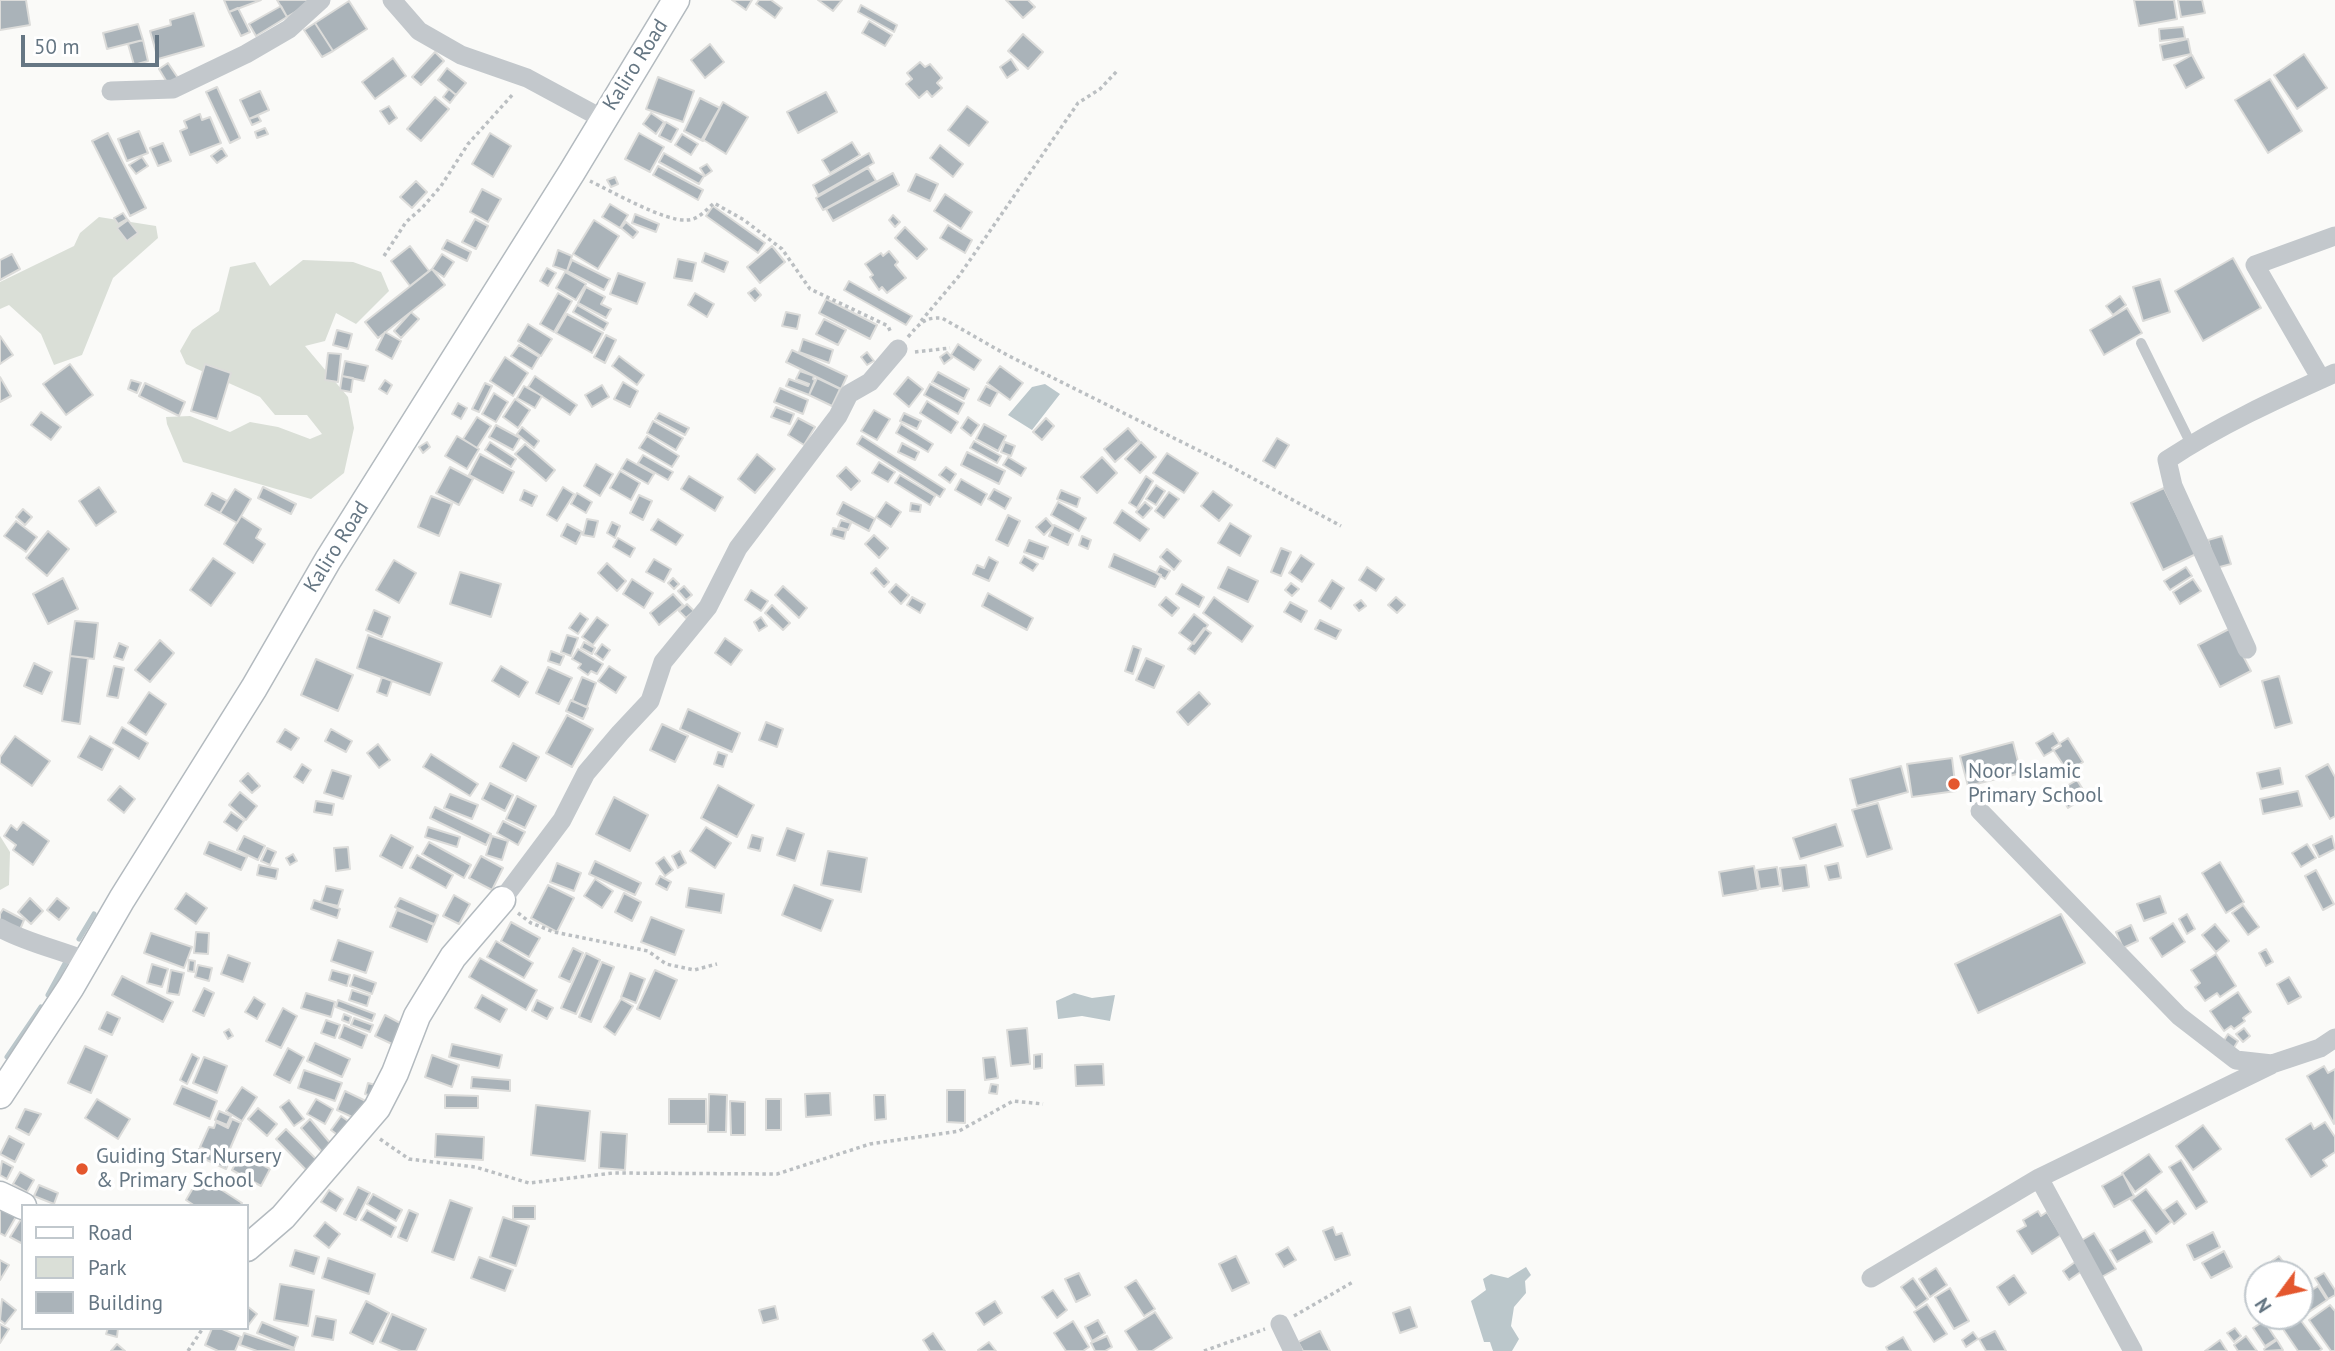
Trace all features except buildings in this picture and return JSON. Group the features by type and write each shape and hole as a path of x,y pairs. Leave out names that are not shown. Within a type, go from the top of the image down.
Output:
{"main road":[{"name":"Kaliro Road","path":"0,1095 87,961 163,832 254,688 328,560 572,172 676,0"},
{"path":"248,1247 283,1217 377,1108 395,1073 417,1016 453,957 502,900"},
{"path":"0,1195 21,1205"}],"street":[{"path":"111,91 173,89 246,54 289,29 321,0"},
{"path":"392,0 419,31 461,55 527,78 603,119"},
{"path":"2247,649 2173,486 2167,460 2191,444 2328,376 2255,265 2335,236"},
{"path":"502,900 562,820 586,773 650,701 663,662 708,607 738,548 838,416 849,394 870,382 898,349"},
{"path":"1980,811 2179,1016 2236,1060 2272,1064"},
{"path":"0,928 20,939 87,961"},
{"path":"1871,1278 2039,1178 2272,1064 2320,1048 2335,1038"},
{"path":"2039,1178 2133,1351"},
{"path":"1280,1324 1293,1351"}],"lane":[{"path":"2141,343 2191,444"}],"path":[{"path":"898,349 958,276 1078,103 1100,89 1118,71"},
{"path":"384,256 406,222 441,186 468,144 527,78"},
{"path":"572,172 656,213 686,220 701,215 714,203 744,220 782,249 810,289 888,326 898,349"},
{"path":"918,326 930,317 942,317 1007,355 1228,465 1340,526"},
{"path":"898,349 917,353 950,348"},
{"path":"502,900 531,923 554,932 648,951 666,964 694,970 717,964"},
{"path":"361,1126 409,1158 475,1167 529,1183 613,1172 777,1174 870,1144 959,1131 1013,1101 1043,1104"},
{"path":"188,1351 202,1330"}],"green space":[{"path":"99,217 156,226 158,238 113,278 82,355 54,365 41,334 9,305 0,309 0,282 74,246 80,233"},
{"path":"303,260 353,262 381,272 389,291 356,324 336,313 325,341 305,346 348,397 354,428 344,473 311,499 183,462 166,417 190,416 230,432 250,422 278,427 310,439 322,434 307,415 275,415 260,397 186,364 180,351 192,330 219,311 230,267 255,262 270,286"},
{"path":"0,836 10,852 9,885 0,890"}],"shaded area":[{"path":"1045,384 1060,394 1032,430 1008,415 1032,387"},
{"path":"1074,993 1092,998 1115,995 1110,1021 1082,1016 1058,1019 1056,1001"},
{"path":"1526,1267 1531,1275 1525,1281 1526,1293 1514,1307 1511,1326 1519,1339 1512,1351 1493,1351 1490,1342 1484,1342 1471,1301 1486,1290 1483,1279 1491,1274 1508,1278"}],"waterway":[{"path":"79,939 94,914"},
{"path":"48,995 68,958"},
{"path":"7,1057 41,1007"}],"place":[{"name":"Noor Islamic Primary School","path":"1954,784"},
{"name":"Guiding Star Nursery & Primary School","path":"82,1169"}]}
